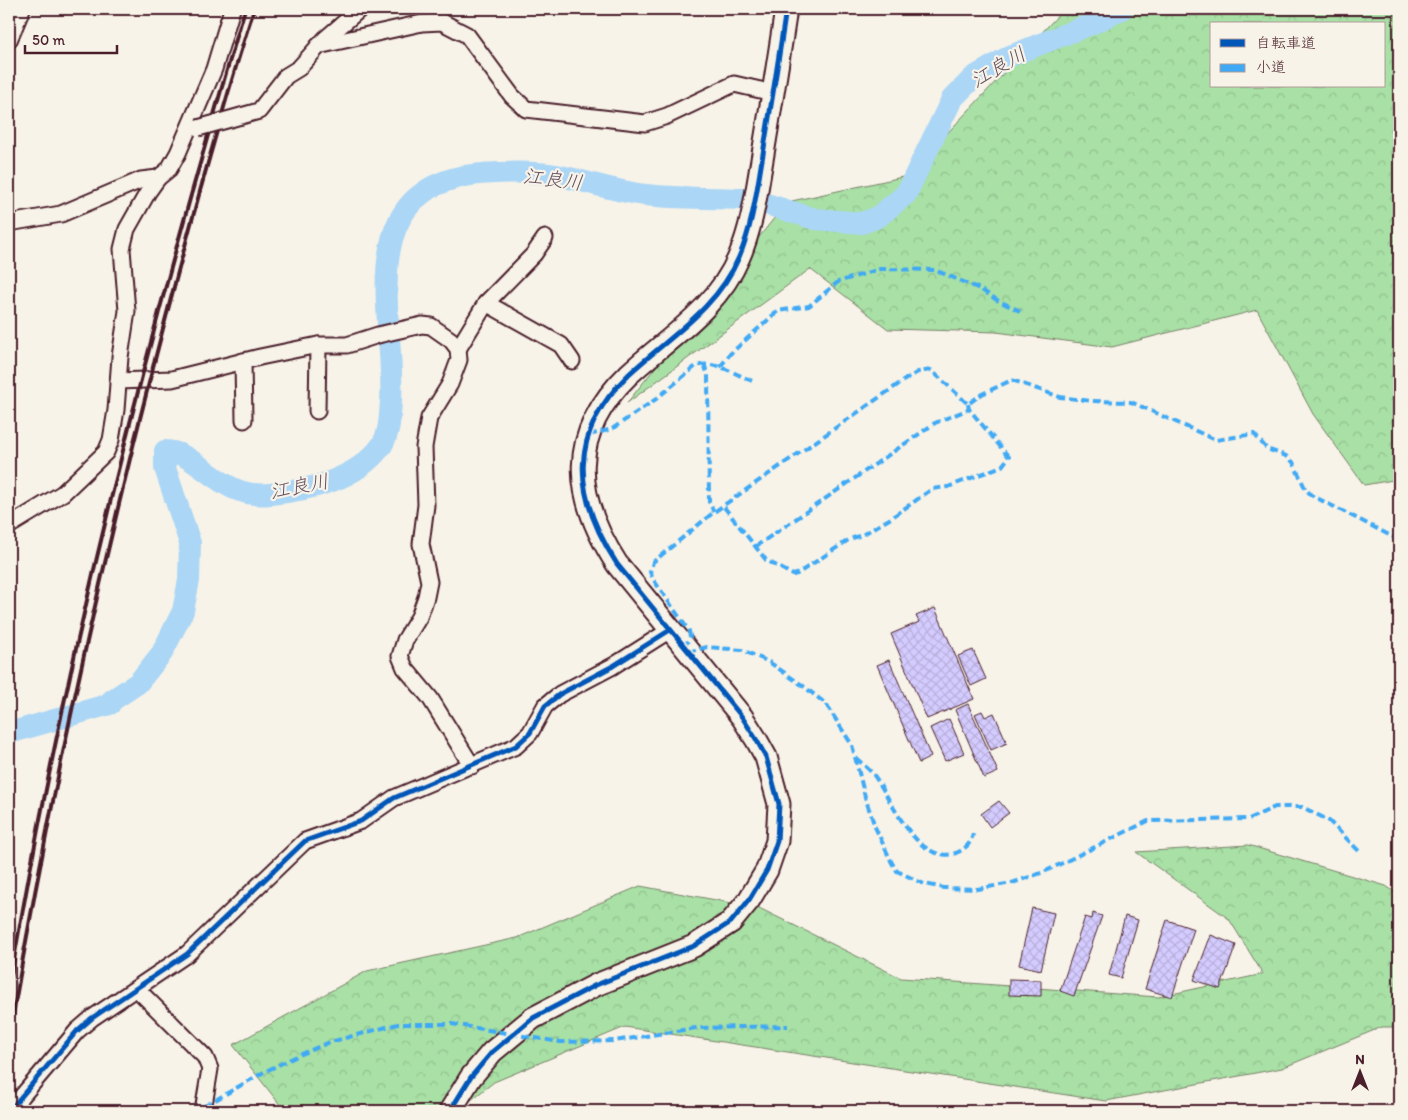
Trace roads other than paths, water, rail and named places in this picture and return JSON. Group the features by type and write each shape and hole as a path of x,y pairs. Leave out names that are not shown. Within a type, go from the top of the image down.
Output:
{"street":[{"path":"10,31 22,9"},
{"path":"9,526 63,493 106,452 111,440 127,311 122,249 127,229 158,178 169,169 191,130 214,69 232,9"},
{"path":"191,130 259,111 286,76 299,68 318,46 360,9"},
{"path":"450,1111 471,1077 511,1034 533,1018 567,999 694,946 731,922 749,900 767,870 777,841 779,804 766,757 742,717 617,564 600,538 587,505 584,455 597,416 617,387 684,329 709,304 739,257 753,210 786,9"},
{"path":"318,46 422,23 442,22 467,35 512,96 526,108 645,123 667,116 734,84 773,93"},
{"path":"9,223 61,214 141,180 158,178"},
{"path":"472,766 430,698 405,668 400,656 405,640 419,617 426,597 428,582 420,544 426,505 424,447 426,431 429,418 456,373 458,349 486,304 534,254 545,238"},
{"path":"486,304 561,345 572,361"},
{"path":"118,381 172,379 318,345 347,345 378,335 422,325 431,326 451,340 458,349"},
{"path":"317,411 318,345"},
{"path":"243,361 244,420"},
{"path":"11,1109 77,1031 92,1018 187,954 305,841 361,821 394,798 516,746 530,733 545,706 560,694 613,666 670,630"},
{"path":"137,989 205,1057 210,1069 203,1111"}],"waterway":[{"name":"江良川","path":"763,203 815,219 862,223 878,217 906,194 952,99 974,77 1010,56 1091,24 1122,9"},
{"name":"江良川","path":"9,733 110,704 111,701 138,683 162,653 183,611 189,580 190,543 165,468 165,451 177,453 189,459 223,483 237,490 252,494 270,494 301,490 346,475 360,467 382,445 388,429 391,400 387,269 392,238 405,211 427,190 460,177 494,173 522,173 556,175 646,195 743,199"}],"railway":[{"path":"9,988 31,864 56,741 112,495 176,251 245,9"},
{"path":"9,1038 56,785 92,617 153,367 214,142 254,9"}]}
